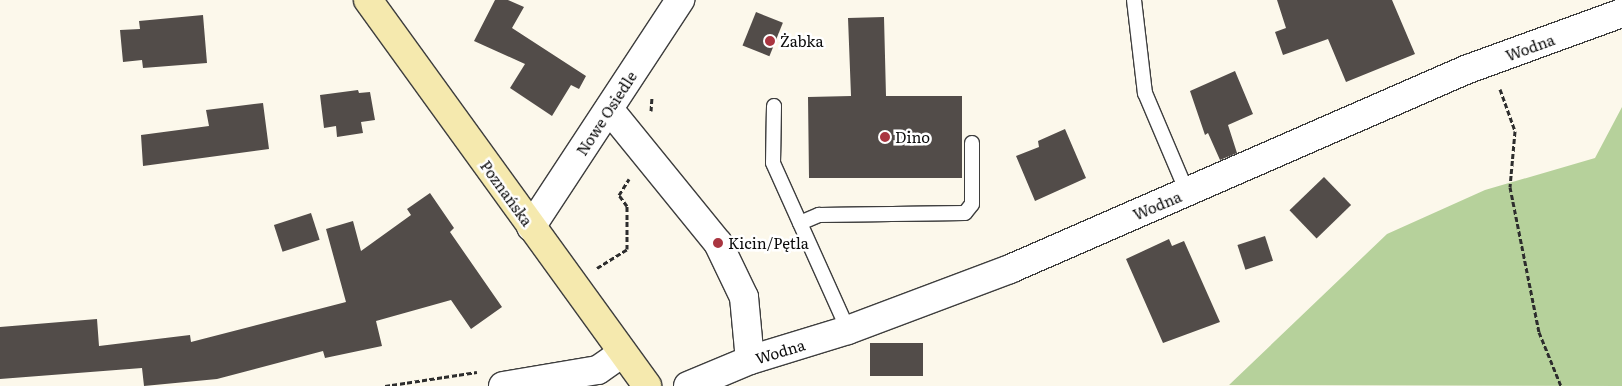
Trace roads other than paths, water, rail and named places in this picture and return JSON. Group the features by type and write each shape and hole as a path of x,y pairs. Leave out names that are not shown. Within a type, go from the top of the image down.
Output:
{"street":[{"name":"Poznańska","path":"368,0 646,386"},
{"name":"Nowe Osiedle","path":"531,227 680,0"},
{"name":"Wodna","path":"688,386 750,360 848,330 1010,269 1490,61 1622,13"},
{"path":"609,109 722,251 744,297 750,360"},
{"path":"503,386 598,370 622,353"}],"lane":[{"path":"1134,0 1145,94 1187,192"},
{"path":"774,106 773,163 848,330"},
{"path":"800,223 819,214 965,213 972,204 972,144"}],"place":[{"name":"Żabka","path":"770,41"},
{"name":"Dino","path":"885,137"},
{"name":"Kicin/Pętla","path":"718,243"}]}
